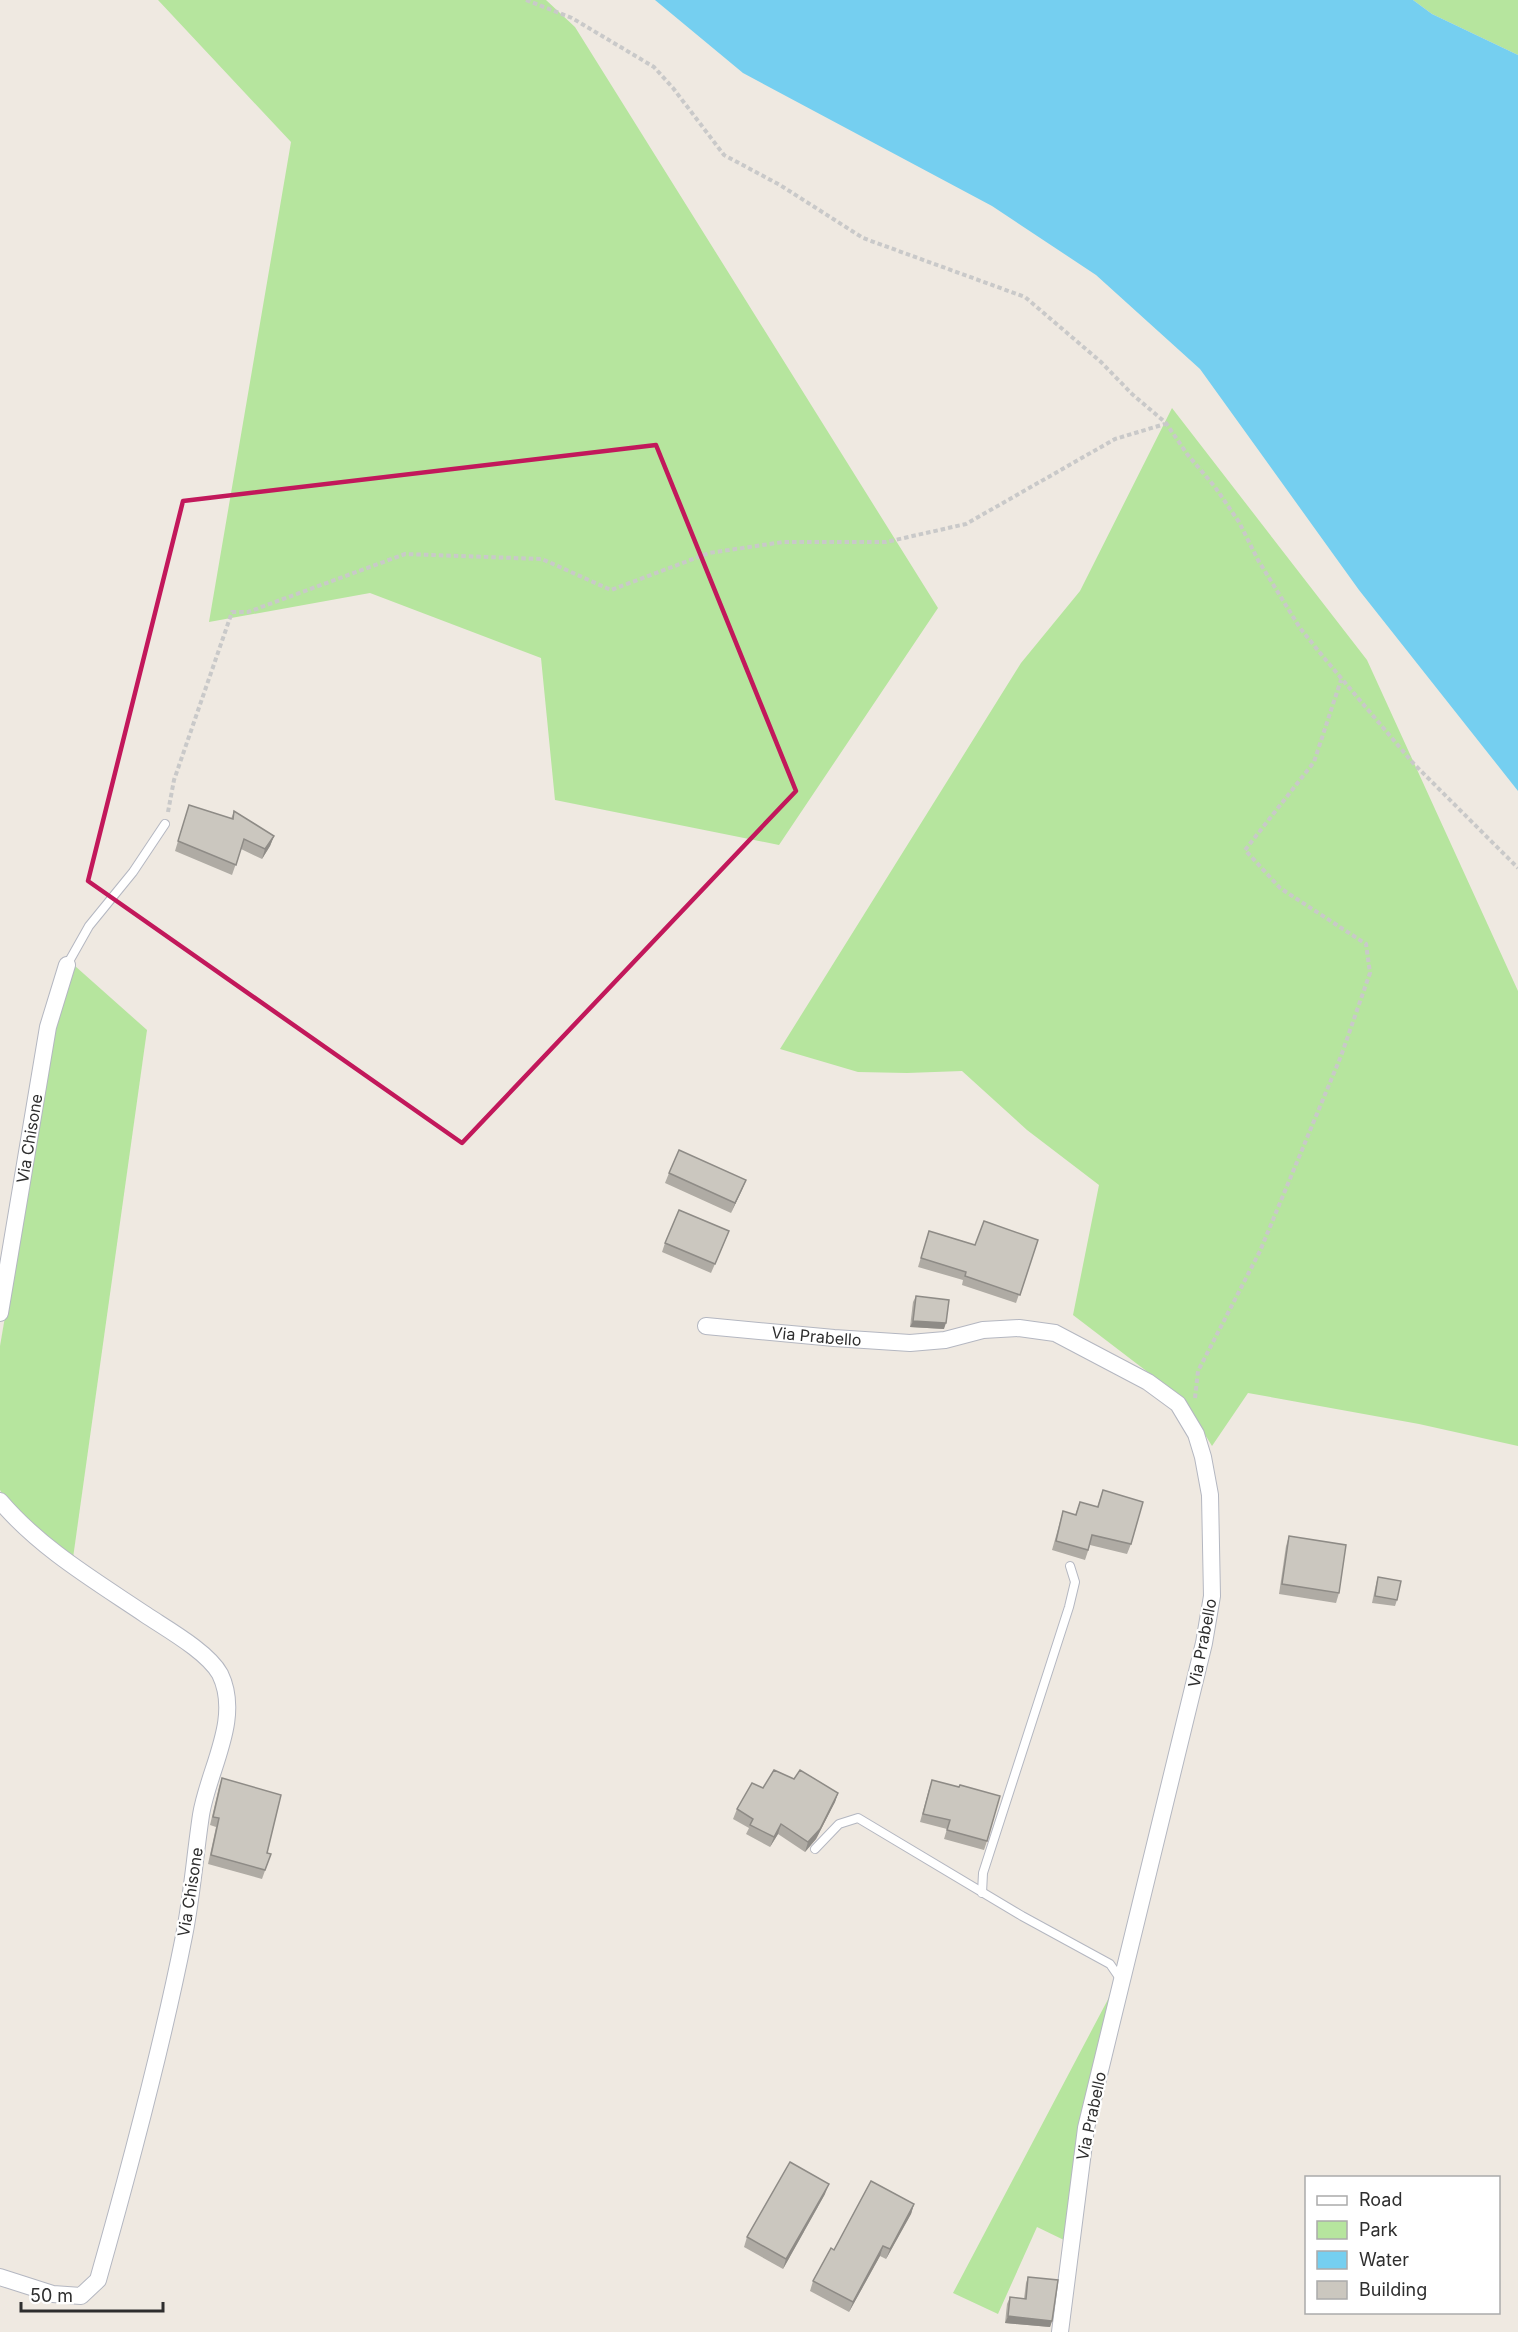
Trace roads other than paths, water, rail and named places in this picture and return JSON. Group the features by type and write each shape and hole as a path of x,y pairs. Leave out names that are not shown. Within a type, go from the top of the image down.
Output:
{"street":[{"name":"Via Chisone","path":"0,1313 48,1027 67,964"},
{"name":"Via Prabello","path":"706,1326 834,1338 910,1342 945,1340 982,1330 1019,1328 1055,1333 1148,1382 1178,1404 1196,1434 1210,1495 1212,1596 1204,1643 1086,2128 1060,2332"},
{"name":"Via Chisone","path":"0,1501 25,1529 51,1551 197,1650 219,1674 229,1706 202,1813 195,1876 184,1936 150,2081 98,2280 81,2296 53,2294 0,2277"}],"lane":[{"path":"67,964 89,926 133,872 165,824"},
{"path":"982,1893 983,1873 1069,1607 1075,1582 1070,1566"},
{"path":"815,1849 839,1824 858,1818 982,1893 1110,1964 1123,1983"}],"water":[{"path":"655,0 1413,0 1432,14 1518,55 1518,791 1359,590 1200,369 1096,275 992,206 743,73"}]}
